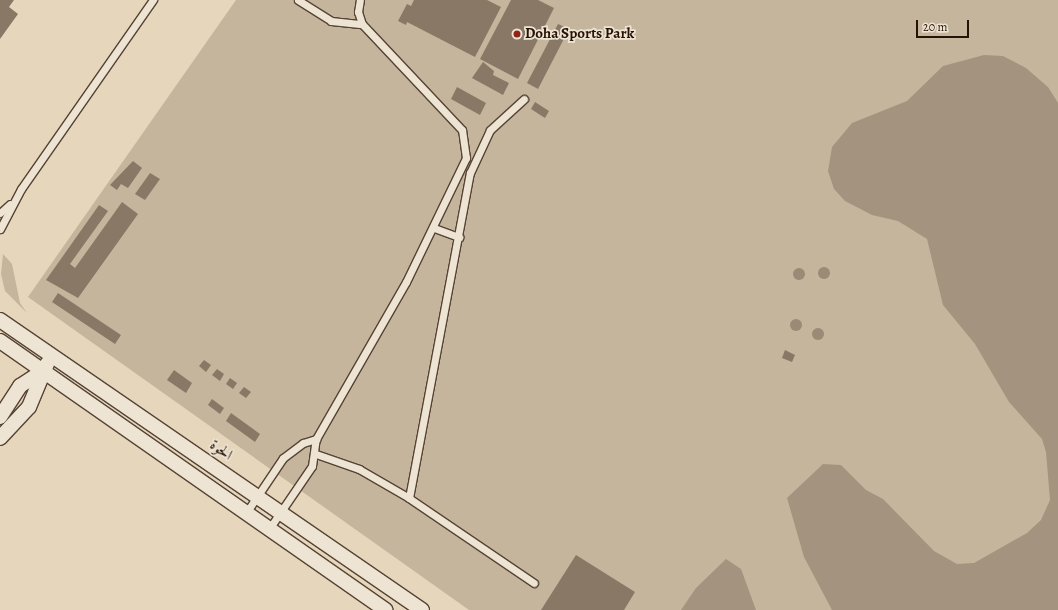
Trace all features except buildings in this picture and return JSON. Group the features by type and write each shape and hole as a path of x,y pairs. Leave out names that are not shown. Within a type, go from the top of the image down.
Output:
{"street":[{"name":"الحوة","path":"0,320 422,610"},
{"path":"0,341 385,610"},
{"path":"0,438 29,407 43,371 52,356"},
{"path":"0,417 20,386 43,371"}],"lane":[{"path":"0,229 13,201 153,0"},
{"path":"298,0 331,21 362,24"},
{"path":"269,529 307,476 316,454 316,439 378,335 434,228 463,166 465,139 456,122 362,24 358,12 360,0"},
{"path":"409,498 470,173 482,143 500,118 524,99"},
{"path":"0,213 13,201"},
{"path":"434,228 459,236"},
{"path":"246,513 283,458 303,443 316,439"},
{"path":"316,454 359,469 409,498 534,583"}],"shaded area":[{"path":"236,0 1058,0 1058,610 469,610 28,297"},
{"path":"984,55 1003,56 1026,68 1048,87 1058,103 1058,610 832,610 804,557 787,498 823,464 841,465 866,490 883,499 934,551 957,564 974,563 1027,533 1041,520 1050,500 1046,452 1042,439 1009,402 975,344 943,305 927,239 898,221 872,215 845,201 834,189 828,171 832,147 852,123 907,101 943,66"},
{"path":"3,254 12,264 20,303 27,313 5,291 1,274"},
{"path":"726,559 741,569 756,610 681,610 696,588"}],"place":[{"name":"Doha Sports Park","path":"517,34"}]}
